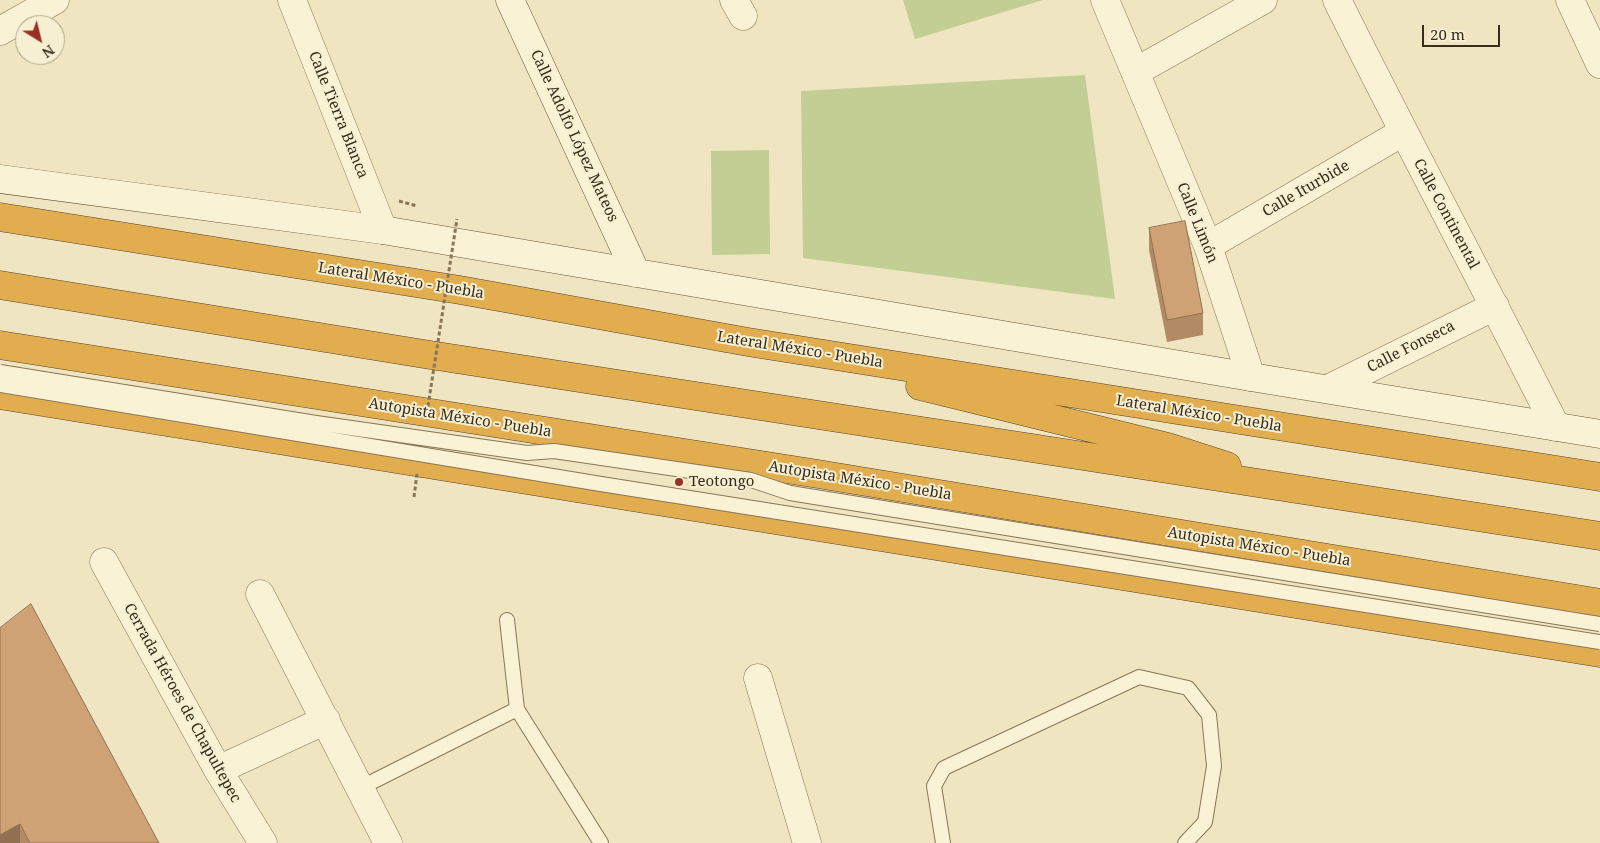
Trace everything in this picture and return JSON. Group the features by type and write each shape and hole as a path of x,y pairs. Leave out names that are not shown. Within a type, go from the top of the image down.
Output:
{"highway":[{"name":"Lateral México - Puebla","path":"0,217 460,290 748,342 1600,477"},
{"path":"0,285 424,354 1309,493 1600,536"},
{"path":"748,342 1168,447 1309,493"},
{"name":"Autopista México - Puebla","path":"0,344 818,474 1600,603"},
{"path":"0,395 1600,653"}],"street":[{"path":"0,31 55,0"},
{"name":"Calle Tierra Blanca","path":"292,0 383,230"},
{"name":"Calle Adolfo López Mateos","path":"510,0 636,273"},
{"name":"Calle Limón","path":"1105,0 1208,246 1251,378"},
{"path":"1134,72 1263,0"},
{"name":"Calle Continental","path":"1337,0 1403,132 1495,306 1556,427"},
{"path":"1570,0 1592,26 1600,64"},
{"name":"Calle Iturbide","path":"1208,246 1403,132"},
{"path":"0,179 383,230 1251,378 1600,434"},
{"name":"Calle Fonseca","path":"1328,389 1495,306"},
{"name":"Cerrada Héroes de Chapultepec","path":"104,562 218,770 263,843"},
{"path":"260,594 388,843"},
{"path":"758,678 807,843"},
{"path":"218,770 326,720"}],"lane":[{"path":"0,372 316,423 527,453 554,451 751,480 790,493 1600,624"},
{"path":"0,385 610,486 1600,642"},
{"path":"507,620 517,709 601,843"},
{"path":"943,843 934,786 944,768 1139,677 1188,688 1209,715 1214,766 1205,822 1196,838 1185,843"},
{"path":"360,788 517,709"}],"path":[{"path":"368,190 421,208"},
{"path":"426,420 457,219 448,216"},
{"path":"414,497 418,468"}],"green space":[{"path":"903,0 1043,0 915,39"},
{"path":"1085,75 1115,299 803,258 801,91"},
{"path":"769,150 770,254 712,255 711,151"}],"building":[{"path":"1185,221 1203,313 1167,320 1149,228"},
{"path":"31,604 159,843 30,843 20,824 0,835 0,628"}],"place":[{"name":"Teotongo","path":"679,482"}]}
